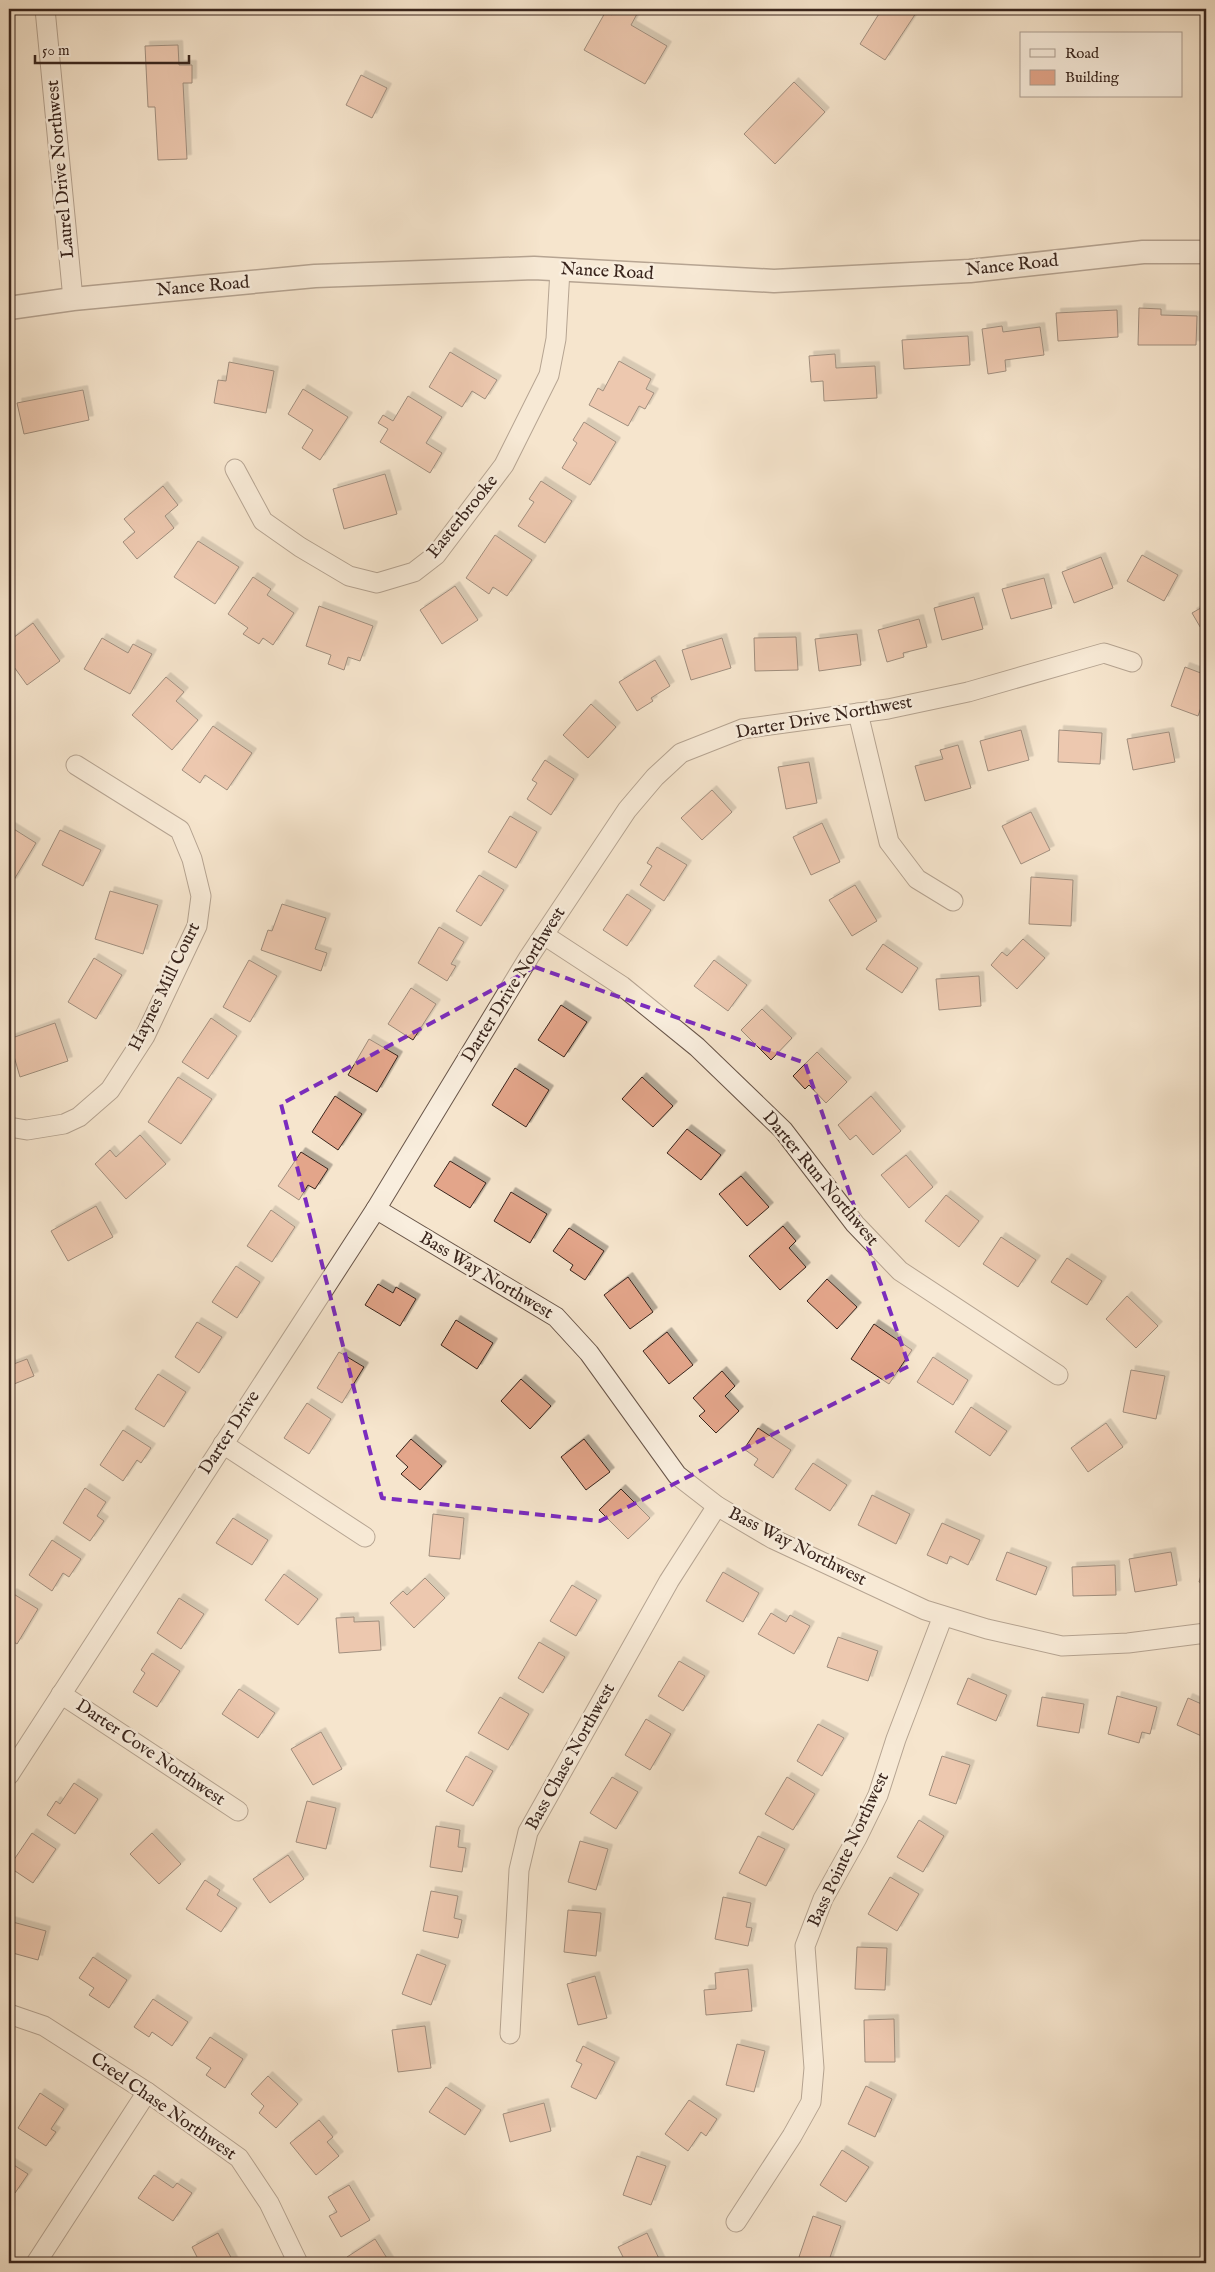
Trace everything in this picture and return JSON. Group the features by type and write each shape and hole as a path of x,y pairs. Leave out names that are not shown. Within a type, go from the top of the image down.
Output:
{"street":[{"name":"Laurel Drive Northwest","path":"45,9 73,299"},
{"name":"Nance Road","path":"9,308 73,299 316,276 534,268 774,280 970,271 1143,252 1206,252"},
{"name":"Easterbrooke","path":"236,469 263,521 300,547 341,572 377,583 414,572 436,555 504,465 549,376 556,339 560,270"},
{"name":"Darter Drive Northwest","path":"448,1089 544,935 627,810 655,777 681,753 742,729 858,713 968,692 1104,653 1132,662"},
{"path":"858,713 889,842 917,880 953,901"},
{"name":"Haynes Mill Court","path":"9,1127 28,1130 64,1124 79,1117 110,1090 145,1036 197,926 201,896 192,859 180,830 76,765"},
{"name":"Darter Run Northwest","path":"544,935 622,986 697,1047 783,1130 855,1224 900,1271 1058,1376"},
{"name":"Darter Drive","path":"9,1775 376,1208 448,1089"},
{"name":"Bass Way Northwest","path":"376,1208 556,1317 589,1352 678,1475 717,1506 773,1539 925,1610 987,1629 1062,1646 1128,1642 1206,1633"},
{"path":"223,1444 365,1538"},
{"name":"Bass Chase Northwest","path":"510,2034 519,1870 528,1832 669,1581 717,1506"},
{"name":"Bass Pointe Northwest","path":"736,2222 792,2136 811,2102 814,2068 805,1946 823,1899 857,1838 878,1795 896,1739 943,1616"},
{"name":"Darter Cove Northwest","path":"61,1694 238,1812"},
{"name":"Creel Chase Northwest","path":"9,2014 44,2026 147,2092 239,2158 269,2203 298,2263"},
{"path":"36,2263 147,2092"}],"highlighted area":[{"path":"535,967 805,1063 909,1366 600,1521 382,1498 281,1104"}],"building":[{"path":"615,9 628,9 637,14 631,25 667,46 645,84 584,50 606,11 612,15"},
{"path":"882,9 918,10 885,60 860,44"},
{"path":"178,45 179,65 192,65 192,83 183,83 187,159 158,160 155,107 148,107 145,46"},
{"path":"361,75 387,88 372,118 346,105"},
{"path":"794,82 825,112 775,164 744,134"},
{"path":"1139,308 1161,309 1161,315 1197,316 1196,345 1138,345"},
{"path":"1117,310 1118,337 1058,341 1056,313"},
{"path":"1002,326 1003,332 1040,327 1044,355 1005,360 1006,371 988,374 982,329"},
{"path":"968,336 970,365 904,369 902,340"},
{"path":"450,352 497,380 485,399 472,391 462,407 429,387"},
{"path":"835,354 836,368 875,366 877,398 824,401 823,381 811,382 809,356"},
{"path":"619,361 651,379 646,389 654,393 645,409 639,406 628,426 589,405 598,388 603,391"},
{"path":"229,362 274,371 266,413 214,403 218,380 226,381"},
{"path":"303,389 348,417 320,460 302,448 313,430 288,414"},
{"path":"83,390 89,420 24,434 17,403"},
{"path":"408,396 442,417 426,443 442,453 430,473 380,442 388,429 378,423 383,415 393,421"},
{"path":"584,422 616,442 590,485 562,468 577,443 573,440"},
{"path":"385,474 397,514 344,529 333,489"},
{"path":"541,481 572,501 545,543 518,526 534,502 529,499"},
{"path":"163,486 178,505 165,516 174,528 137,559 123,542 135,532 124,519"},
{"path":"495,535 532,560 507,596 493,587 489,594 466,578"},
{"path":"198,541 239,567 215,604 174,577"},
{"path":"1142,555 1178,575 1164,601 1127,581"},
{"path":"1101,557 1113,588 1074,603 1062,572"},
{"path":"253,577 271,589 267,595 294,613 273,645 263,638 259,644 243,634 248,628 228,614"},
{"path":"1044,578 1052,608 1011,619 1002,589"},
{"path":"455,586 478,620 442,644 420,610"},
{"path":"974,597 983,629 942,640 934,608"},
{"path":"1206,605 1206,637 1192,613"},
{"path":"319,606 373,626 360,661 348,657 344,670 328,664 331,655 306,646"},
{"path":"919,619 927,647 903,653 904,657 887,662 878,630"},
{"path":"33,623 60,661 27,685 9,660 9,641"},
{"path":"857,634 861,665 819,671 815,639"},
{"path":"796,637 798,670 755,671 754,638"},
{"path":"102,638 128,653 133,644 152,654 130,694 84,669"},
{"path":"722,638 731,668 691,680 682,650"},
{"path":"655,660 670,686 651,698 653,701 637,711 619,682"},
{"path":"1185,667 1206,675 1206,693 1198,716 1171,706"},
{"path":"166,677 184,692 176,701 198,720 172,750 132,715"},
{"path":"591,704 616,727 588,758 563,735"},
{"path":"213,726 252,753 227,790 205,775 200,783 182,770"},
{"path":"1021,730 1029,760 988,771 980,741"},
{"path":"1059,730 1102,733 1100,764 1058,762"},
{"path":"1169,732 1175,762 1133,770 1127,739"},
{"path":"958,745 971,788 925,801 915,766 943,759 940,750"},
{"path":"545,760 574,779 551,815 527,799 537,783 532,780"},
{"path":"809,762 817,803 786,809 778,767"},
{"path":"712,790 732,812 702,840 681,818"},
{"path":"1031,812 1050,850 1021,864 1002,826"},
{"path":"510,816 537,832 516,868 488,852"},
{"path":"822,823 840,862 811,875 793,837"},
{"path":"9,826 36,843 12,883 9,881"},
{"path":"60,830 101,850 83,886 42,865"},
{"path":"657,847 687,865 664,901 640,885 652,866 647,863"},
{"path":"479,875 504,890 481,926 456,911"},
{"path":"1031,877 1073,880 1071,926 1029,924"},
{"path":"855,885 877,921 852,936 829,900"},
{"path":"110,891 158,905 143,954 95,939"},
{"path":"627,894 651,910 627,946 603,930"},
{"path":"282,904 326,918 315,949 327,953 321,971 261,950 268,930 272,931"},
{"path":"439,927 464,942 451,964 456,966 447,981 418,963"},
{"path":"1023,939 1045,958 1017,989 991,965 1002,952 1007,956"},
{"path":"883,944 918,968 902,993 866,969"},
{"path":"94,958 122,975 96,1019 68,1002"},
{"path":"249,960 277,976 250,1022 223,1007"},
{"path":"714,960 747,985 728,1011 694,986"},
{"path":"979,976 981,1006 939,1010 936,979"},
{"path":"411,988 436,1004 413,1040 388,1024"},
{"path":"561,1005 587,1022 564,1057 538,1040"},
{"path":"762,1009 792,1038 771,1060 741,1030"},
{"path":"211,1018 237,1036 208,1079 182,1062"},
{"path":"55,1023 68,1061 20,1077 9,1039"},
{"path":"369,1039 398,1056 377,1092 348,1075"},
{"path":"817,1052 847,1082 826,1103 809,1085 805,1089 793,1076"},
{"path":"515,1068 549,1090 526,1127 492,1105"},
{"path":"178,1077 212,1099 181,1144 148,1122"},
{"path":"642,1077 673,1106 653,1127 622,1099"},
{"path":"335,1096 362,1114 338,1150 312,1132"},
{"path":"871,1096 901,1131 873,1155 856,1135 850,1140 838,1125"},
{"path":"687,1129 721,1155 701,1180 667,1153"},
{"path":"140,1135 166,1164 126,1199 95,1164 110,1150 116,1157"},
{"path":"301,1152 328,1169 315,1189 308,1185 299,1200 278,1186"},
{"path":"906,1155 933,1187 909,1208 881,1175"},
{"path":"450,1161 486,1183 470,1208 434,1186"},
{"path":"741,1176 769,1207 747,1226 719,1194"},
{"path":"511,1192 547,1214 530,1243 494,1221"},
{"path":"946,1195 979,1221 959,1247 925,1221"},
{"path":"96,1206 113,1237 68,1261 51,1231"},
{"path":"271,1210 295,1227 272,1262 247,1246"},
{"path":"783,1226 796,1241 789,1248 806,1267 780,1290 749,1256"},
{"path":"569,1228 604,1251 585,1280 570,1270 573,1265 553,1251"},
{"path":"1001,1237 1036,1260 1018,1287 983,1264"},
{"path":"1067,1258 1102,1281 1087,1305 1051,1282"},
{"path":"236,1266 260,1282 237,1318 212,1302"},
{"path":"628,1277 653,1312 630,1329 604,1295"},
{"path":"827,1279 857,1307 837,1329 807,1301"},
{"path":"378,1284 393,1293 396,1287 416,1299 400,1326 365,1305"},
{"path":"1127,1296 1158,1326 1136,1348 1106,1319"},
{"path":"456,1320 493,1343 477,1369 441,1345"},
{"path":"197,1322 222,1337 199,1373 175,1357"},
{"path":"874,1324 912,1350 889,1384 851,1359"},
{"path":"667,1332 693,1365 669,1384 643,1351"},
{"path":"339,1352 364,1367 342,1403 317,1388"},
{"path":"933,1357 968,1380 953,1405 917,1382"},
{"path":"27,1359 34,1376 9,1386 9,1360 11,1365"},
{"path":"1131,1370 1165,1376 1156,1419 1123,1412"},
{"path":"722,1371 735,1386 725,1396 739,1411 716,1433 699,1416 705,1411 693,1398"},
{"path":"158,1374 186,1392 164,1427 135,1409"},
{"path":"521,1379 551,1406 530,1429 501,1401"},
{"path":"307,1403 331,1419 309,1454 284,1438"},
{"path":"971,1407 1007,1431 990,1456 955,1432"},
{"path":"1106,1423 1123,1447 1088,1472 1071,1448"},
{"path":"758,1428 791,1450 773,1478 754,1465 758,1459 744,1449"},
{"path":"123,1430 151,1448 141,1463 137,1460 123,1481 100,1465"},
{"path":"411,1439 442,1466 420,1490 401,1474 408,1467 396,1456"},
{"path":"584,1439 610,1472 586,1490 561,1457"},
{"path":"813,1463 847,1485 830,1511 795,1489"},
{"path":"85,1488 106,1502 97,1516 104,1521 90,1541 63,1523"},
{"path":"621,1489 650,1518 628,1539 599,1510"},
{"path":"872,1495 910,1514 896,1544 858,1525"},
{"path":"433,1514 464,1518 460,1559 429,1556"},
{"path":"233,1518 268,1540 252,1565 216,1543"},
{"path":"942,1523 980,1540 968,1565 950,1556 947,1564 927,1555"},
{"path":"52,1540 81,1559 69,1577 63,1573 52,1591 29,1575"},
{"path":"1007,1552 1047,1567 1036,1595 996,1580"},
{"path":"1171,1552 1177,1585 1135,1592 1129,1559"},
{"path":"1206,1558 1206,1585 1199,1582"},
{"path":"1115,1565 1116,1595 1073,1596 1072,1567"},
{"path":"723,1572 759,1593 743,1622 706,1601"},
{"path":"284,1574 318,1599 298,1625 265,1600"},
{"path":"425,1578 445,1598 414,1628 390,1603 403,1591 407,1595"},
{"path":"572,1585 597,1600 576,1636 550,1621"},
{"path":"12,1593 38,1609 17,1644 9,1639 9,1598"},
{"path":"179,1598 204,1614 181,1649 157,1633"},
{"path":"771,1613 786,1622 790,1615 810,1626 794,1654 758,1634"},
{"path":"354,1617 354,1622 379,1621 381,1650 339,1653 336,1618"},
{"path":"838,1637 878,1651 868,1681 827,1667"},
{"path":"539,1642 565,1657 543,1693 518,1678"},
{"path":"152,1653 180,1671 157,1707 133,1692 145,1673 141,1670"},
{"path":"679,1661 705,1676 683,1711 658,1696"},
{"path":"968,1678 1007,1695 996,1721 957,1704"},
{"path":"239,1689 275,1713 258,1738 222,1714"},
{"path":"1117,1696 1157,1707 1150,1734 1142,1732 1139,1743 1108,1734"},
{"path":"500,1697 529,1714 508,1750 478,1733"},
{"path":"1042,1697 1084,1704 1079,1733 1037,1726"},
{"path":"1188,1698 1206,1706 1206,1738 1177,1725"},
{"path":"646,1719 671,1734 650,1770 625,1755"},
{"path":"818,1724 844,1738 822,1776 797,1761"},
{"path":"321,1732 342,1769 313,1785 291,1749"},
{"path":"466,1756 493,1771 473,1806 446,1791"},
{"path":"942,1756 970,1765 956,1804 929,1795"},
{"path":"612,1777 638,1792 616,1829 590,1813"},
{"path":"787,1777 815,1794 793,1830 765,1814"},
{"path":"74,1783 98,1799 75,1834 47,1815 56,1801 60,1804"},
{"path":"307,1801 336,1808 326,1849 296,1842"},
{"path":"919,1820 944,1836 923,1872 897,1857"},
{"path":"436,1826 460,1830 458,1847 466,1848 462,1872 430,1867"},
{"path":"32,1833 56,1849 33,1883 9,1867"},
{"path":"152,1833 181,1864 159,1884 130,1854"},
{"path":"758,1836 785,1849 766,1886 739,1873"},
{"path":"580,1841 608,1849 596,1890 568,1882"},
{"path":"288,1855 304,1879 270,1903 253,1879"},
{"path":"890,1877 919,1894 897,1931 868,1914"},
{"path":"205,1880 220,1890 217,1895 237,1908 221,1932 186,1909"},
{"path":"431,1891 458,1896 454,1918 462,1920 458,1938 423,1931"},
{"path":"723,1897 751,1903 746,1927 752,1928 748,1946 715,1939"},
{"path":"568,1910 601,1913 596,1956 564,1952"},
{"path":"9,1921 46,1931 38,1960 9,1952"},
{"path":"857,1947 887,1948 885,1990 855,1989"},
{"path":"417,1954 446,1965 431,2005 402,1994"},
{"path":"93,1957 127,1980 109,2008 89,1995 94,1988 79,1978"},
{"path":"748,1969 752,2011 706,2015 704,1990 716,1989 715,1973"},
{"path":"595,1976 607,2018 578,2025 567,1984"},
{"path":"153,1999 188,2022 172,2046 152,2032 149,2037 134,2027"},
{"path":"894,2019 895,2062 865,2062 864,2020"},
{"path":"425,2026 431,2068 398,2072 392,2030"},
{"path":"210,2037 243,2059 225,2088 206,2075 211,2068 196,2058"},
{"path":"737,2044 765,2051 754,2092 726,2085"},
{"path":"583,2046 615,2062 596,2099 571,2087 582,2064 576,2061"},
{"path":"268,2076 298,2104 276,2128 259,2113 264,2106 251,2094"},
{"path":"866,2086 892,2099 875,2137 848,2124"},
{"path":"446,2087 481,2110 465,2135 429,2112"},
{"path":"40,2093 64,2109 51,2129 56,2132 46,2146 18,2128"},
{"path":"689,2100 717,2119 706,2136 701,2132 688,2151 665,2134"},
{"path":"544,2103 551,2131 510,2142 503,2114"},
{"path":"319,2120 333,2137 327,2142 339,2156 316,2175 290,2143"},
{"path":"842,2150 869,2167 846,2202 820,2185"},
{"path":"637,2156 666,2166 651,2205 623,2195"},
{"path":"9,2162 28,2174 15,2193 9,2189"},
{"path":"154,2175 173,2188 177,2183 192,2193 173,2221 138,2198"},
{"path":"349,2185 370,2220 341,2237 329,2216 337,2212 328,2197"},
{"path":"813,2216 841,2226 828,2263 818,2263 799,2257"},
{"path":"218,2233 234,2263 200,2263 192,2247"},
{"path":"647,2233 661,2263 626,2263 618,2247"},
{"path":"375,2239 390,2263 351,2263 347,2257"}]}
